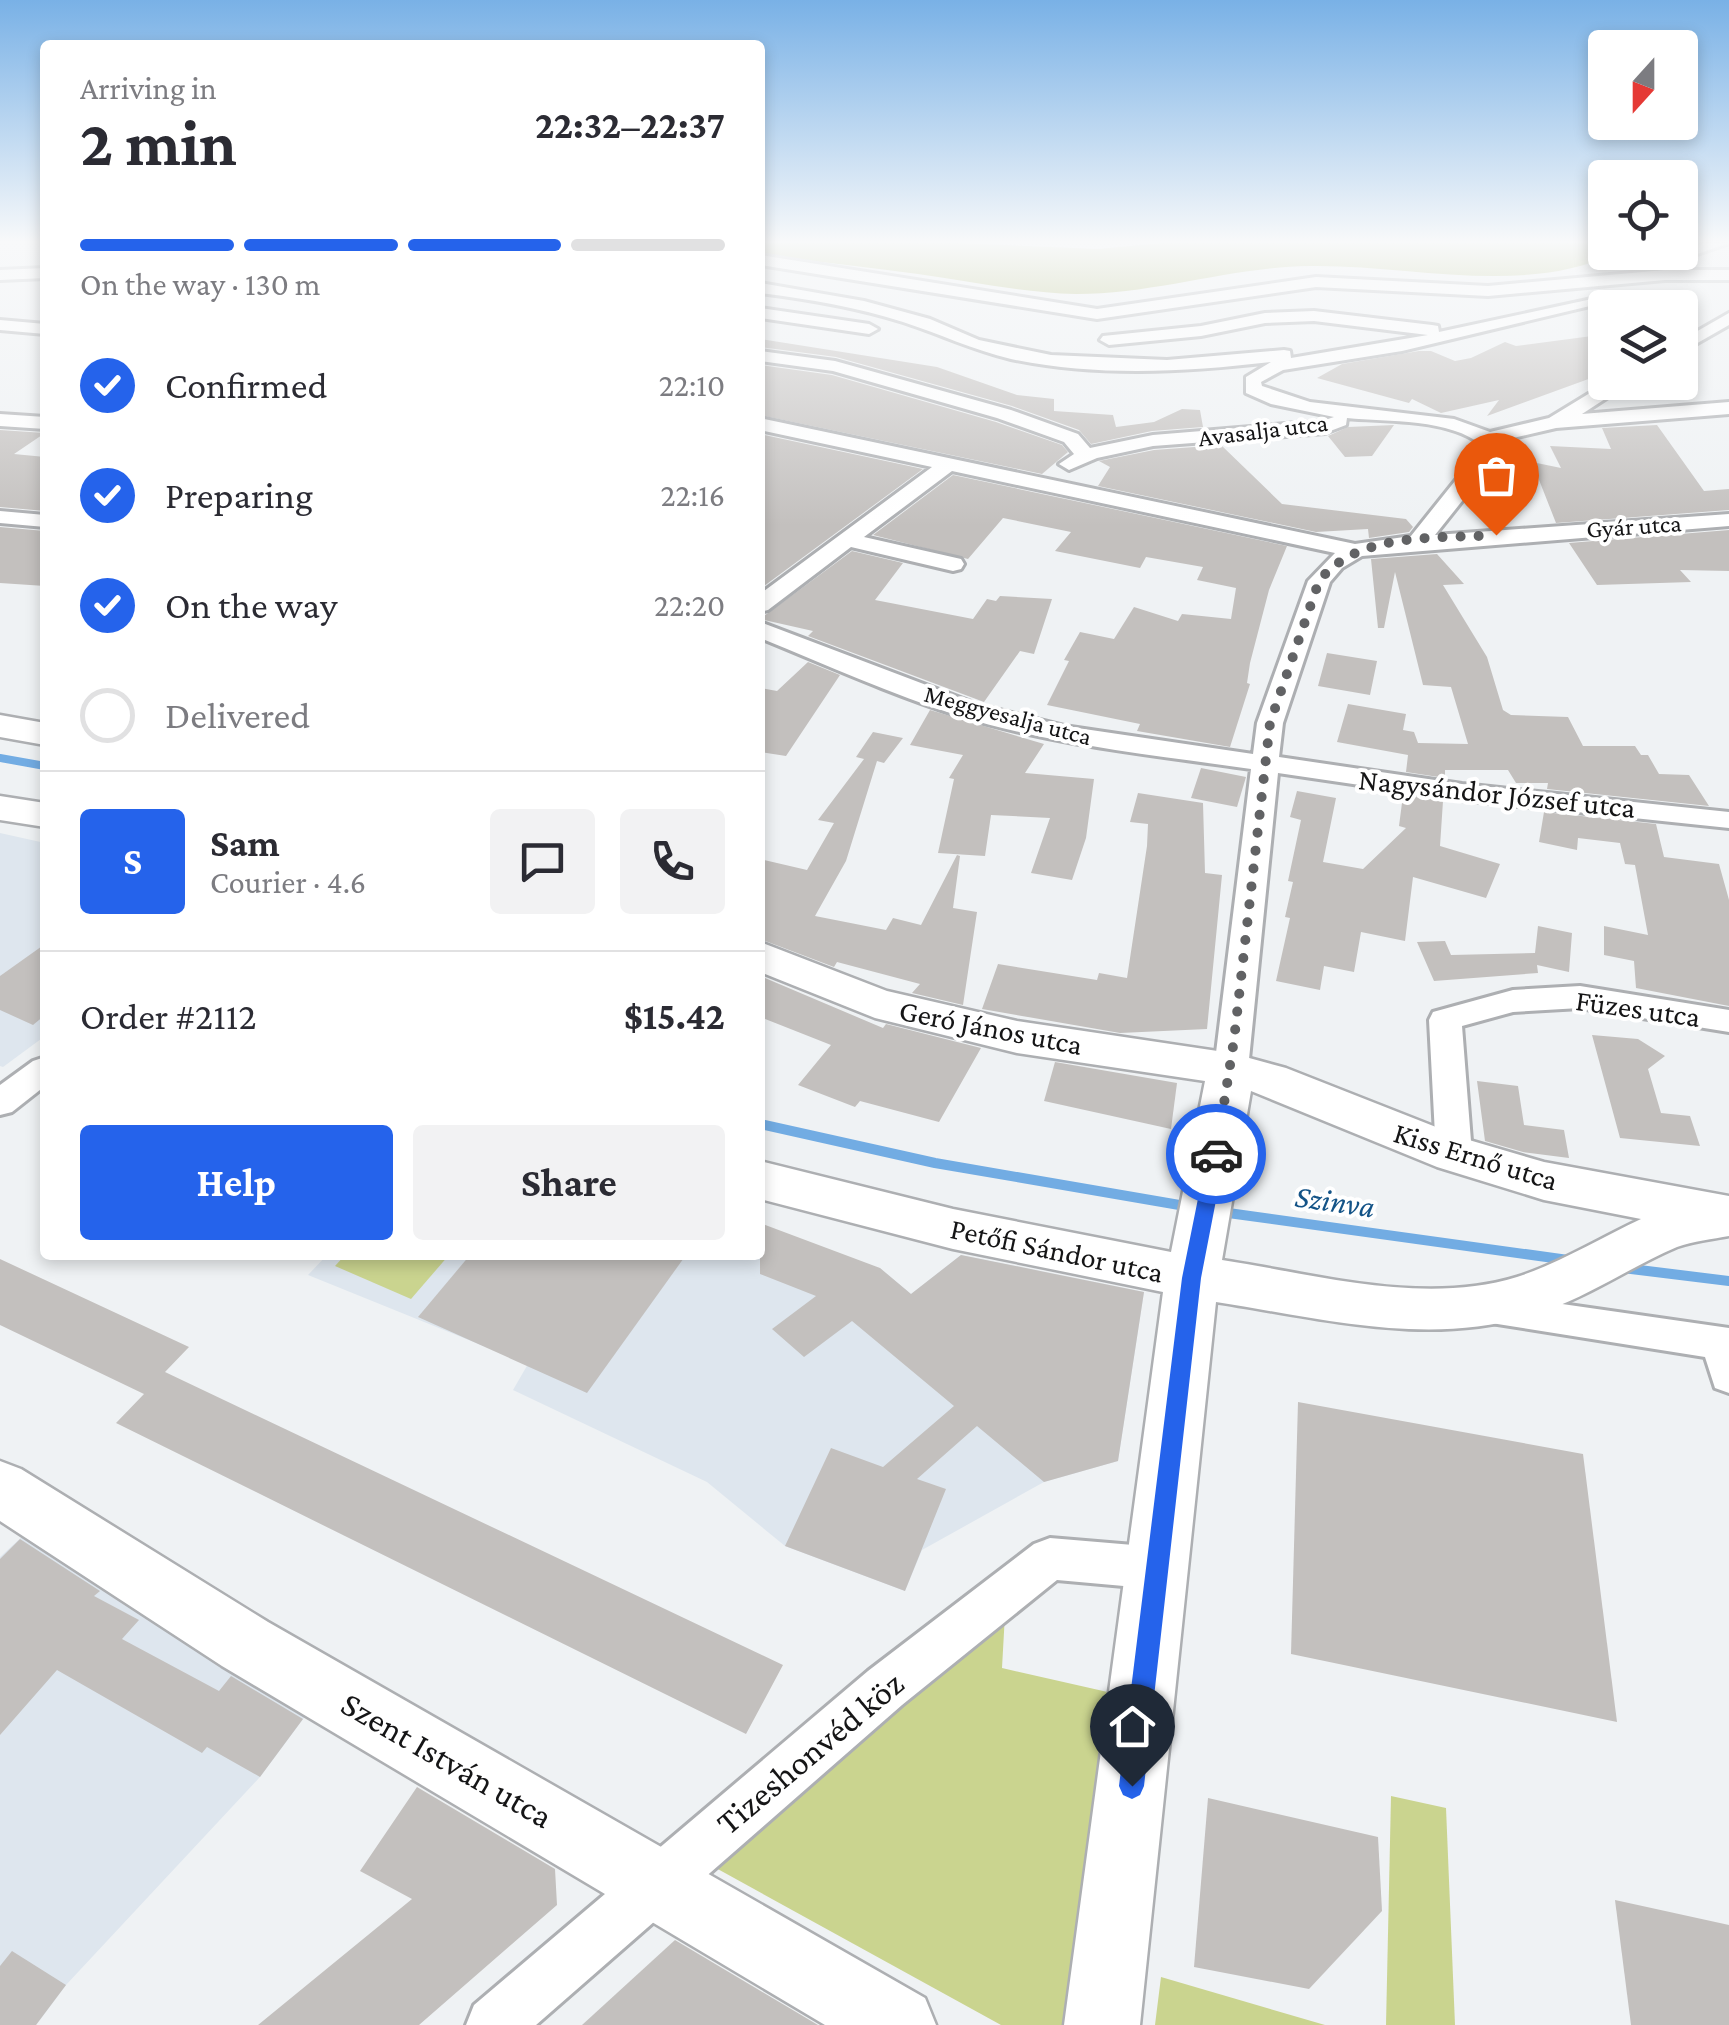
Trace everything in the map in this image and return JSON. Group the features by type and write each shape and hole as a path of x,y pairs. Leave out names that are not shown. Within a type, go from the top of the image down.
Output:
{"street":[{"path":"925,338 1060,362 1123,368 1188,367 1294,354 1307,360"},
{"path":"957,338 971,344"},
{"path":"1109,340 1135,338"},
{"name":"Avasalja utca","path":"1352,415 1280,403 1253,389 1252,381 1258,374 1307,360 1436,338"},
{"path":"765,357 835,366 1004,414 1072,438 1084,453"},
{"path":"1556,422 1592,400"},
{"path":"1490,438 1556,422 1729,408"},
{"path":"1352,415 1446,422 1480,431 1494,445 1418,540"},
{"name":"Avasalja utca","path":"1041,484 1084,453 1138,443 1326,428 1352,415"},
{"path":"0,420 40,423"},
{"path":"765,425 1355,551"},
{"path":"765,601 949,464"},
{"path":"0,517 40,521"},
{"name":"Gyár utca","path":"1355,551 1418,540 1729,520"},
{"path":"847,540 953,564"},
{"path":"1102,2025 1196,1262 1230,1068 1270,723 1319,581 1334,563 1355,551"},
{"name":"Meggyesalja utca","path":"765,631 970,711 1064,734 1265,765"},
{"path":"0,726 40,733"},
{"name":"Nagysándor József utca","path":"1265,765 1462,792 1729,820"},
{"path":"0,808 40,814"},
{"name":"Geró János utca","path":"765,958 875,1004 1017,1036 1230,1068"},
{"name":"Füzes utca","path":"1454,1154 1445,1020 1512,1000 1580,997 1729,1021"},
{"name":"Kiss Ernő utca","path":"1230,1068 1454,1154 1544,1181 1729,1216"},
{"path":"0,1102 40,1073"},
{"name":"Petőfi Sándor utca","path":"765,1181 838,1202 1196,1262 1414,1310 1477,1307 1531,1296"},
{"name":"Kiss Ernő utca","path":"1531,1296 1630,1251 1668,1229 1729,1216"},
{"path":"1477,1307 1726,1354"},
{"name":"Szent István utca","path":"0,1488 245,1644 898,2025"},
{"name":"Tizeshonvéd köz","path":"494,2025 656,1882 1050,1559 1157,1568"}],"shaded area":[{"path":"0,833 40,842 40,1040 0,1066"},
{"path":"961,1255 1144,1292 1118,1461 1044,1482 922,1550 905,1591 785,1546 707,1482 513,1390 528,1364 308,1275 322,1260 765,1260 765,1256 880,1268 911,1294"},
{"path":"26,1533 312,1707 260,1777 66,1985 36,2025 0,2025 0,1557"}],"green space":[{"path":"340,1260 445,1260 411,1299 335,1266"},
{"path":"1005,1614 1002,1668 1112,1693 1070,2025 1001,2025 705,1862"},
{"path":"1391,1796 1446,1808 1455,2025 1386,2025"},
{"path":"1161,1977 1325,2025 1155,2025"}],"building":[{"path":"1588,338 1588,379 1487,416 1499,400 1441,413 1412,399 1409,403 1317,378 1342,364 1419,351 1431,351 1455,361 1471,358 1505,342 1516,346"},
{"path":"765,340 937,367 1017,395 1054,399 1054,411 1113,415 1116,427 1154,422 1182,409 1200,410 1203,427 1152,431 1091,444 1079,430 1012,406 836,357 765,348"},
{"path":"765,366 832,375 1062,445 1068,452 1042,474 765,416"},
{"path":"1394,425 1372,456 1345,457 1328,436 1348,427"},
{"path":"1657,425 1704,491 1729,489 1729,510 1556,523 1532,462 1561,468 1550,446 1611,449 1602,428"},
{"path":"0,430 40,433 14,454 40,457 40,511 0,507"},
{"path":"765,435 923,469 765,585"},
{"path":"1221,445 1282,504 1406,519 1413,527 1409,532 1369,538 1368,529 1316,532 1098,486 1110,467 1099,461 1154,450"},
{"path":"953,475 1287,546 1269,590 1250,663 1250,684 1230,747 1137,731 1140,724 1047,705 1069,661 1064,660 1080,632 1114,639 1134,607 1178,621 1182,614 1231,619 1236,588 1197,580 1203,567 1146,557 1140,568 1055,551 1071,532 1003,518 968,559 873,535"},
{"path":"0,527 40,531 40,586 0,583"},
{"path":"1729,530 1729,571 1680,570 1691,582 1597,585 1569,543"},
{"path":"852,551 903,563 875,600 973,619 987,599 1052,599 1034,654 1020,651 984,702 808,636 813,631 765,620 765,615"},
{"path":"1437,554 1464,584 1443,585 1487,657 1503,710 1511,715 1568,717 1583,746 1635,746 1641,755 1648,755 1659,774 1689,775 1709,806 1547,789 1548,783 1516,783 1508,770 1445,770 1445,778 1406,772 1408,755 1337,742 1348,704 1406,714 1403,730 1414,732 1418,743 1468,744 1451,687 1423,685 1395,572 1384,628 1378,628 1371,559"},
{"path":"1327,653 1377,661 1370,695 1318,686"},
{"path":"808,662 840,675 786,756 765,753 765,689 777,691"},
{"path":"930,710 1044,744 1025,773 1094,779 1086,838 1072,880 1031,873 1050,818 991,815 985,856 938,853 954,779 949,778 963,755 910,745"},
{"path":"873,732 903,738 884,763 877,761 846,861 815,916 886,930 893,918 921,925 957,855 960,856 953,908 977,912 963,1005 912,993 920,984 837,962 834,967 765,941 765,860 807,870 834,823 818,820 864,759 856,757"},
{"path":"1201,768 1246,777 1237,807 1191,798"},
{"path":"1297,791 1336,798 1323,862 1363,869 1406,828 1399,826 1403,795 1443,801 1440,846 1500,864 1486,898 1413,877 1405,941 1361,932 1354,972 1324,966 1320,990 1276,981 1290,918 1285,917 1293,882 1288,881 1301,820 1290,817"},
{"path":"1138,793 1203,803 1205,873 1222,875 1207,1029 1120,1033 982,1009 998,964 1097,980 1099,973 1127,978 1147,846 1148,824 1130,822"},
{"path":"1544,812 1656,824 1664,857 1719,864 1729,900 1729,1006 1636,988 1634,961 1604,955 1604,926 1648,935 1635,865 1625,864 1620,843 1578,838 1577,850 1539,842"},
{"path":"1538,926 1572,933 1569,972 1537,965 1538,973 1434,981 1417,942 1445,941 1451,955 1535,953"},
{"path":"40,948 40,1019 33,1025 0,1010 0,976"},
{"path":"765,978 883,1028 886,1024 981,1048 939,1122 860,1101 855,1107 798,1085 831,1045 765,1019"},
{"path":"1592,1035 1638,1039 1665,1056 1648,1069 1661,1113 1690,1116 1700,1146 1620,1138"},
{"path":"1055,1062 1177,1083 1171,1129 1044,1101"},
{"path":"1477,1081 1518,1086 1524,1125 1564,1130 1569,1158 1523,1152 1485,1141"},
{"path":"765,1225 880,1268 911,1294 961,1255 1144,1292 1118,1461 1044,1482 977,1426 917,1479 946,1489 905,1591 785,1546 831,1448 883,1467 954,1406 852,1321 804,1357 772,1329 816,1296 760,1274 760,1260 765,1260"},
{"path":"0,1259 189,1347 165,1372 783,1665 746,1734 116,1423 144,1394 0,1325"},
{"path":"466,1260 682,1260 587,1393 418,1317"},
{"path":"1298,1402 1583,1454 1617,1722 1291,1654"},
{"path":"20,1539 100,1591 94,1596 139,1620 122,1639 219,1691 231,1676 303,1719 260,1777 207,1747 202,1753 57,1670 0,1735 0,1559"},
{"path":"417,1787 555,1869 557,1905 419,2025 258,2025 412,1899 360,1871"},
{"path":"1208,1798 1378,1837 1382,1911 1309,1989 1194,1967"},
{"path":"1615,1900 1729,1925 1729,2025 1631,2025"},
{"path":"675,1940 818,2025 582,2025"},
{"path":"12,1951 66,1985 36,2025 0,2025 0,1966"}],"waterway":[{"name":"Szinva","path":"0,758 40,765"},
{"name":"Szinva","path":"765,1125 935,1163 1191,1207"},
{"name":"Szinva","path":"1221,1212 1568,1260"},
{"name":"Szinva","path":"1623,1268 1729,1281"}],"way so far":[{"path":"1216,1154 1234,1040 1270,723 1319,581 1334,563 1355,551 1418,540 1496,535"}],"route":[{"path":"1132,1786 1192,1278 1216,1154"}]}
